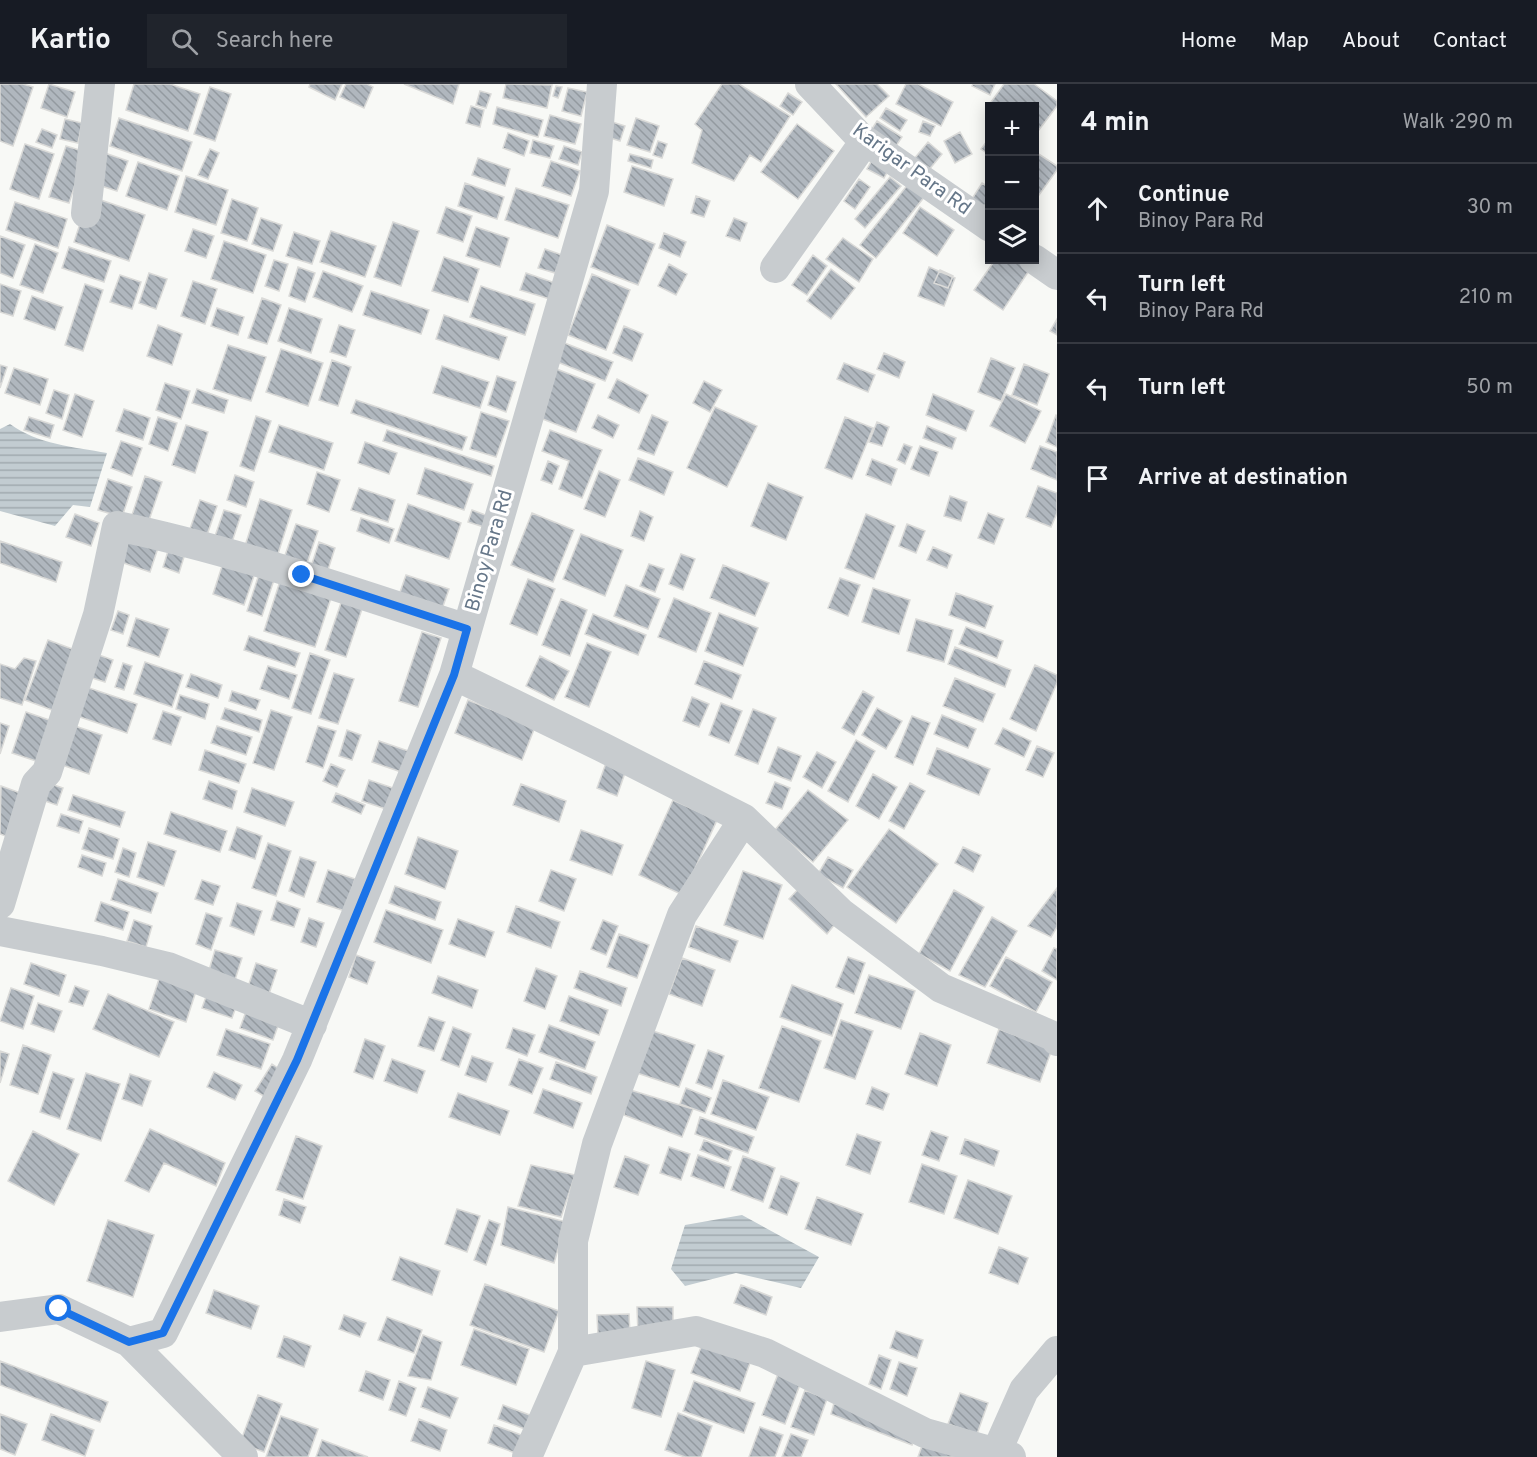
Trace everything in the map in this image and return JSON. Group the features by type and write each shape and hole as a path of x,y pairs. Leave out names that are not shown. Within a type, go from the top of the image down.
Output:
{"street":[{"path":"86,213 100,84"},
{"name":"Binoy Para Rd","path":"129,1342 163,1333 297,1060 454,675 594,191 602,84"},
{"name":"Karigar Para Rd","path":"810,84 865,141 985,224"},
{"path":"775,268 865,141"},
{"path":"1039,262 1057,274"},
{"path":"0,904 36,784 47,772 98,615 117,526 171,537 302,575 467,629"},
{"path":"454,675 744,819 841,913 941,988 1053,1036 1057,1041"},
{"path":"526,1457 573,1352 573,1241 597,1144 682,915 744,819"},
{"path":"0,931 102,951 168,968 312,1025"},
{"path":"0,1317 59,1309 129,1342 243,1457"},
{"path":"573,1352 696,1331 765,1353 925,1433 1004,1455 1024,1390 1057,1351"}],"shaded area":[{"path":"10,424 44,440 107,453 90,507 73,505 55,526 0,511 0,429"},
{"path":"742,1215 819,1257 801,1288 736,1273 685,1286 671,1269 685,1225"}],"building":[{"path":"0,84 23,84 33,87 13,146 0,141"},
{"path":"49,84 75,92 67,117 41,108"},
{"path":"134,84 170,84 200,94 188,131 126,110"},
{"path":"310,84 342,84 335,100 309,87"},
{"path":"346,84 367,84 373,87 364,108 340,97"},
{"path":"404,84 459,84 453,104"},
{"path":"506,84 552,85 547,108 503,98"},
{"path":"722,84 739,84 790,116 761,162 750,155 734,181 692,163 702,130 695,124"},
{"path":"836,84 877,84 889,96 866,117"},
{"path":"906,84 918,84 953,102 941,126 896,104"},
{"path":"973,84 995,84 990,95 972,86"},
{"path":"1004,84 1034,84 1057,101 1057,106 1039,130 1039,102 991,102"},
{"path":"556,86 562,87 558,98 553,96"},
{"path":"210,87 231,94 215,141 194,134"},
{"path":"568,88 587,92 581,116 562,111"},
{"path":"480,91 491,94 486,108 476,105"},
{"path":"788,93 802,102 793,115 780,106"},
{"path":"471,106 484,110 480,127 466,123"},
{"path":"497,107 543,120 538,137 493,124"},
{"path":"886,108 907,120 900,131 880,118"},
{"path":"550,115 581,124 575,144 544,136"},
{"path":"119,118 192,142 182,171 110,146"},
{"path":"636,118 659,126 650,152 627,145"},
{"path":"65,119 82,123 78,143 60,139"},
{"path":"609,121 625,126 620,141 604,136"},
{"path":"877,121 902,137 894,149 870,132"},
{"path":"923,121 935,126 930,136 919,132"},
{"path":"797,124 834,151 798,199 761,172"},
{"path":"42,129 57,135 52,148 36,142"},
{"path":"960,132 972,154 955,163 944,141"},
{"path":"508,133 529,141 524,156 503,148"},
{"path":"533,140 554,146 550,158 530,153"},
{"path":"658,141 667,144 662,158 653,155"},
{"path":"928,142 942,154 928,171 914,159"},
{"path":"25,144 54,154 39,199 10,189"},
{"path":"66,146 86,152 69,203 49,197"},
{"path":"564,146 582,152 578,165 559,159"},
{"path":"210,149 219,153 208,179 198,175"},
{"path":"99,151 128,161 117,191 89,182"},
{"path":"630,154 653,160 651,168 628,161"},
{"path":"1039,154 1057,166 1057,170 1039,195"},
{"path":"875,155 891,165 884,178 867,169"},
{"path":"478,158 510,169 505,186 472,175"},
{"path":"551,161 580,171 571,196 542,186"},
{"path":"138,162 179,176 167,210 126,196"},
{"path":"632,166 673,179 664,206 624,192"},
{"path":"186,176 228,190 216,225 175,212"},
{"path":"890,177 901,186 865,228 855,219"},
{"path":"859,179 870,187 855,209 844,201"},
{"path":"465,183 504,197 497,219 458,206"},
{"path":"909,183 925,196 876,258 860,245"},
{"path":"982,183 985,185 985,205 982,210 970,202"},
{"path":"516,188 569,205 558,238 505,220"},
{"path":"89,196 145,215 129,261 74,242"},
{"path":"696,196 710,201 704,217 691,213"},
{"path":"232,199 258,208 247,241 221,233"},
{"path":"15,202 67,219 58,248 6,230"},
{"path":"446,207 472,216 463,242 437,233"},
{"path":"920,207 954,230 937,256 903,233"},
{"path":"261,218 282,225 273,251 252,244"},
{"path":"734,218 747,223 740,241 726,236"},
{"path":"393,222 419,231 401,286 374,277"},
{"path":"607,225 655,244 638,285 591,267"},
{"path":"476,227 509,238 500,267 466,256"},
{"path":"193,229 214,236 206,258 185,251"},
{"path":"331,231 376,246 365,277 320,262"},
{"path":"294,232 320,241 312,264 286,256"},
{"path":"664,233 686,242 680,257 659,248"},
{"path":"0,236 25,245 13,278 0,273"},
{"path":"843,238 873,259 859,282 826,259"},
{"path":"224,241 266,255 253,293 211,279"},
{"path":"35,244 58,253 43,293 20,285"},
{"path":"69,247 111,261 104,282 62,268"},
{"path":"545,249 562,255 555,273 538,268"},
{"path":"813,255 827,266 807,295 792,285"},
{"path":"444,257 479,269 468,302 432,291"},
{"path":"274,260 288,264 279,291 265,286"},
{"path":"669,264 687,274 676,295 658,286"},
{"path":"992,264 1033,264 1003,310 974,290"},
{"path":"298,267 315,273 305,302 289,296"},
{"path":"929,267 955,278 944,306 918,296"},
{"path":"831,269 855,288 831,319 807,301"},
{"path":"940,270 953,276 948,288 934,283"},
{"path":"323,271 363,286 352,312 313,297"},
{"path":"149,273 167,279 156,309 139,303"},
{"path":"526,273 555,283 550,299 520,290"},
{"path":"592,274 630,290 606,350 568,335"},
{"path":"120,275 141,282 132,309 110,302"},
{"path":"193,281 217,289 205,324 181,316"},
{"path":"0,284 21,291 13,316 0,312"},
{"path":"85,284 103,290 83,351 65,345"},
{"path":"481,286 535,304 525,335 470,317"},
{"path":"371,291 429,310 421,334 363,315"},
{"path":"32,296 63,307 55,330 24,319"},
{"path":"262,298 281,305 267,344 248,338"},
{"path":"217,308 244,317 238,335 211,326"},
{"path":"289,308 322,319 311,353 278,341"},
{"path":"444,315 507,337 499,360 436,339"},
{"path":"1057,319 1057,335 1050,331"},
{"path":"158,325 182,334 172,365 147,356"},
{"path":"339,325 355,330 346,357 330,352"},
{"path":"624,326 643,334 632,361 613,353"},
{"path":"562,342 613,362 605,381 555,361"},
{"path":"228,345 266,357 251,401 213,389"},
{"path":"281,349 323,363 308,406 266,392"},
{"path":"884,353 905,362 899,378 877,369"},
{"path":"991,358 1015,368 1001,401 978,392"},
{"path":"332,360 351,367 338,406 319,400"},
{"path":"844,363 875,375 868,392 837,379"},
{"path":"1024,364 1049,374 1037,405 1012,395"},
{"path":"0,365 7,367 0,388"},
{"path":"442,366 489,382 480,408 433,393"},
{"path":"14,368 48,379 40,405 5,393"},
{"path":"554,368 595,384 576,432 535,416"},
{"path":"497,376 516,382 506,412 488,405"},
{"path":"617,379 648,395 639,413 608,398"},
{"path":"704,381 722,390 710,412 693,403"},
{"path":"165,383 190,391 181,419 156,410"},
{"path":"197,389 228,400 224,413 192,403"},
{"path":"54,390 69,395 62,419 46,413"},
{"path":"75,394 94,401 82,437 63,430"},
{"path":"933,394 974,411 966,431 926,415"},
{"path":"1006,394 1041,411 1025,443 990,426"},
{"path":"356,400 467,437 462,450 351,413"},
{"path":"715,407 757,426 727,487 687,468"},
{"path":"124,409 150,418 143,440 116,431"},
{"path":"481,412 509,421 496,457 470,449"},
{"path":"598,415 619,425 613,438 592,428"},
{"path":"652,415 668,422 654,455 638,449"},
{"path":"256,416 271,421 254,471 240,466"},
{"path":"1057,416 1057,447 1046,442"},
{"path":"29,417 54,425 50,438 24,430"},
{"path":"158,417 177,423 168,451 149,444"},
{"path":"845,417 873,428 852,479 825,468"},
{"path":"877,422 889,427 882,446 869,442"},
{"path":"186,425 208,432 195,473 172,465"},
{"path":"279,425 333,443 324,470 269,452"},
{"path":"927,426 956,438 952,449 923,438"},
{"path":"387,430 494,466 491,476 383,441"},
{"path":"550,430 602,450 582,498 559,489 569,461 542,451"},
{"path":"121,441 142,448 132,476 111,468"},
{"path":"365,442 397,453 389,474 358,463"},
{"path":"904,444 912,447 905,464 897,460"},
{"path":"920,446 938,452 929,476 911,469"},
{"path":"1040,446 1057,452 1057,480 1031,469"},
{"path":"638,458 673,472 664,495 629,480"},
{"path":"872,459 897,469 891,485 866,475"},
{"path":"548,461 559,466 552,484 541,480"},
{"path":"425,468 473,484 464,510 417,494"},
{"path":"599,471 620,480 605,517 584,509"},
{"path":"317,472 340,480 329,512 307,504"},
{"path":"235,475 254,482 246,507 227,500"},
{"path":"145,476 162,482 148,523 131,518"},
{"path":"108,479 132,487 122,517 98,510"},
{"path":"768,483 803,497 786,540 751,526"},
{"path":"1038,486 1057,493 1057,513 1051,527 1026,517"},
{"path":"359,488 395,500 388,522 351,510"},
{"path":"950,496 967,502 961,521 944,516"},
{"path":"260,499 292,510 276,560 244,549"},
{"path":"200,500 217,506 207,535 190,529"},
{"path":"408,504 461,523 449,559 395,541"},
{"path":"224,510 241,515 231,545 214,539"},
{"path":"472,510 488,516 484,527 468,522"},
{"path":"640,511 653,517 644,541 631,536"},
{"path":"532,513 574,530 553,582 511,565"},
{"path":"988,513 1004,519 994,544 978,538"},
{"path":"75,514 99,523 91,546 66,537"},
{"path":"866,514 895,526 874,579 845,568"},
{"path":"361,518 394,529 389,543 357,531"},
{"path":"296,524 318,531 305,569 283,561"},
{"path":"907,524 925,531 916,553 899,546"},
{"path":"581,534 623,550 605,596 563,579"},
{"path":"123,537 158,548 150,572 115,560"},
{"path":"0,541 62,562 56,582 0,563"},
{"path":"319,542 335,548 325,579 309,573"},
{"path":"933,547 952,555 947,568 927,560"},
{"path":"168,551 184,557 179,573 163,567"},
{"path":"681,554 695,559 683,590 669,584"},
{"path":"224,560 256,570 244,605 213,594"},
{"path":"649,564 664,569 655,592 640,586"},
{"path":"723,565 769,583 755,616 710,598"},
{"path":"260,571 275,577 262,616 247,611"},
{"path":"406,575 449,589 441,612 398,598"},
{"path":"281,578 332,595 315,647 264,631"},
{"path":"840,578 860,585 848,616 828,608"},
{"path":"528,579 555,589 537,635 510,624"},
{"path":"626,585 660,599 648,629 614,616"},
{"path":"873,588 910,600 899,634 862,622"},
{"path":"956,593 993,606 985,628 949,615"},
{"path":"343,597 364,603 346,657 325,650"},
{"path":"674,598 711,613 696,652 658,637"},
{"path":"561,599 587,610 570,656 542,645"},
{"path":"118,611 129,615 123,634 111,630"},
{"path":"719,613 758,628 743,666 705,651"},
{"path":"593,614 646,635 638,655 585,634"},
{"path":"136,618 169,629 159,657 127,646"},
{"path":"916,619 953,630 944,662 907,651"},
{"path":"966,627 1003,641 997,658 959,644"},
{"path":"422,632 441,638 418,707 399,701"},
{"path":"249,636 300,653 295,667 244,650"},
{"path":"48,640 75,650 52,710 25,700"},
{"path":"587,643 611,652 589,707 565,697"},
{"path":"955,647 1011,670 1005,687 948,664"},
{"path":"310,653 330,660 311,714 292,708"},
{"path":"96,654 113,660 105,682 89,677"},
{"path":"540,656 569,671 554,700 526,686"},
{"path":"24,658 36,661 22,705 0,698 0,664 15,669"},
{"path":"704,661 741,675 732,699 695,684"},
{"path":"145,662 183,675 172,707 134,694"},
{"path":"123,663 132,666 124,690 115,687"},
{"path":"1035,665 1057,675 1057,683 1036,731 1010,719"},
{"path":"268,666 297,675 289,699 260,689"},
{"path":"334,673 354,679 338,724 319,718"},
{"path":"191,674 222,685 218,698 186,687"},
{"path":"955,678 995,694 983,722 943,706"},
{"path":"83,686 137,704 127,733 74,715"},
{"path":"232,691 260,700 256,710 229,701"},
{"path":"863,691 874,697 854,735 842,728"},
{"path":"180,695 209,704 205,719 176,709"},
{"path":"692,697 709,704 699,727 683,721"},
{"path":"468,700 535,727 522,760 455,733"},
{"path":"721,703 742,711 729,743 709,735"},
{"path":"225,708 262,720 259,732 221,719"},
{"path":"877,708 902,721 886,749 862,735"},
{"path":"753,709 776,718 758,764 735,755"},
{"path":"271,710 292,717 274,770 253,763"},
{"path":"163,711 181,717 171,745 153,739"},
{"path":"26,712 58,723 45,764 12,753"},
{"path":"942,715 976,729 968,748 934,734"},
{"path":"912,716 930,723 913,765 895,757"},
{"path":"0,723 9,726 0,754"},
{"path":"69,724 102,735 89,774 56,763"},
{"path":"217,726 252,737 246,755 211,743"},
{"path":"318,726 336,731 323,768 306,762"},
{"path":"1003,728 1031,741 1024,757 995,744"},
{"path":"347,730 361,735 352,760 339,756"},
{"path":"856,740 875,751 848,802 828,791"},
{"path":"379,741 417,754 410,775 372,762"},
{"path":"1037,746 1054,753 1043,777 1026,770"},
{"path":"778,747 801,756 791,781 768,772"},
{"path":"937,748 990,769 979,795 927,774"},
{"path":"205,750 246,764 239,783 199,770"},
{"path":"817,752 836,762 822,788 803,777"},
{"path":"606,763 626,770 617,796 597,788"},
{"path":"331,764 345,770 337,787 323,781"},
{"path":"873,774 897,787 879,819 856,806"},
{"path":"369,780 393,788 386,809 362,801"},
{"path":"209,781 237,791 232,809 203,799"},
{"path":"45,782 63,788 57,805 39,799"},
{"path":"775,782 790,788 782,809 766,803"},
{"path":"910,783 925,791 904,829 889,821"},
{"path":"521,784 566,801 559,822 513,805"},
{"path":"1,786 26,795 12,838 0,834"},
{"path":"252,788 294,802 285,826 244,812"},
{"path":"808,790 848,820 813,862 775,830"},
{"path":"336,793 365,805 361,814 332,802"},
{"path":"73,795 125,812 120,827 68,810"},
{"path":"673,800 717,820 683,895 639,875"},
{"path":"171,812 227,831 220,852 164,834"},
{"path":"61,814 83,821 79,833 57,826"},
{"path":"237,827 262,836 255,859 229,850"},
{"path":"89,828 119,839 113,859 82,849"},
{"path":"889,829 938,864 896,923 847,887"},
{"path":"581,830 623,845 612,875 570,860"},
{"path":"418,837 458,851 445,889 405,874"},
{"path":"148,842 176,851 164,886 137,877"},
{"path":"268,843 291,851 276,896 252,888"},
{"path":"963,847 981,855 973,872 955,863"},
{"path":"123,848 136,853 129,877 115,872"},
{"path":"82,855 106,863 102,876 78,867"},
{"path":"300,857 316,862 304,897 289,891"},
{"path":"828,857 853,870 843,888 818,874"},
{"path":"328,870 355,879 345,911 317,902"},
{"path":"551,870 576,879 564,911 539,901"},
{"path":"743,871 782,885 763,939 724,925"},
{"path":"118,879 158,893 151,913 111,900"},
{"path":"202,880 220,886 213,905 195,899"},
{"path":"802,885 839,919 827,934 789,899"},
{"path":"395,886 441,902 435,920 389,903"},
{"path":"1057,888 1057,927 1051,937 1028,926"},
{"path":"954,890 984,907 950,971 919,954"},
{"path":"277,901 300,909 294,927 271,920"},
{"path":"101,902 129,912 123,930 95,921"},
{"path":"237,903 262,911 254,935 230,926"},
{"path":"516,906 560,922 551,948 507,932"},
{"path":"386,910 443,930 431,963 374,942"},
{"path":"206,913 222,918 211,950 196,944"},
{"path":"992,917 1017,931 985,987 959,975"},
{"path":"309,918 324,923 316,947 301,942"},
{"path":"458,919 494,932 485,957 449,944"},
{"path":"134,920 152,926 146,947 127,941"},
{"path":"603,920 618,926 606,955 591,949"},
{"path":"696,926 738,941 730,962 689,947"},
{"path":"619,934 649,945 637,978 607,967"},
{"path":"1054,948 1057,949 1057,980 1042,971"},
{"path":"215,950 242,958 233,986 207,977"},
{"path":"356,955 375,962 367,984 349,977"},
{"path":"848,957 865,963 854,994 836,987"},
{"path":"1006,957 1052,982 1036,1012 990,986"},
{"path":"682,958 715,970 702,1006 669,994"},
{"path":"31,963 66,975 59,996 24,984"},
{"path":"256,963 277,970 267,1000 246,993"},
{"path":"536,968 557,976 545,1009 524,1001"},
{"path":"580,971 627,988 621,1006 574,988"},
{"path":"161,973 198,985 186,1022 149,1009"},
{"path":"869,975 915,991 901,1029 855,1013"},
{"path":"438,976 478,990 472,1008 432,993"},
{"path":"792,985 843,1004 832,1036 780,1017"},
{"path":"75,986 89,991 83,1006 69,1002"},
{"path":"11,988 34,996 23,1029 0,1021"},
{"path":"208,991 238,1001 232,1018 202,1008"},
{"path":"108,994 174,1022 159,1057 93,1029"},
{"path":"569,996 608,1010 599,1035 560,1021"},
{"path":"38,1003 62,1011 54,1032 31,1024"},
{"path":"248,1006 281,1017 273,1040 240,1028"},
{"path":"429,1017 445,1022 434,1051 418,1046"},
{"path":"841,1020 873,1031 855,1079 824,1068"},
{"path":"549,1025 595,1042 585,1069 539,1052"},
{"path":"782,1026 821,1041 799,1102 759,1088"},
{"path":"453,1027 471,1034 459,1067 441,1060"},
{"path":"513,1028 535,1035 527,1056 506,1048"},
{"path":"226,1029 270,1044 261,1069 217,1055"},
{"path":"999,1029 1052,1049 1040,1082 987,1063"},
{"path":"653,1031 695,1045 679,1087 637,1073"},
{"path":"920,1033 951,1045 937,1086 905,1074"},
{"path":"365,1039 385,1046 373,1079 354,1072"},
{"path":"23,1045 51,1055 38,1094 10,1085"},
{"path":"708,1050 724,1056 712,1089 696,1083"},
{"path":"0,1051 9,1054 0,1083"},
{"path":"472,1056 493,1063 486,1082 465,1075"},
{"path":"392,1059 425,1071 417,1093 384,1081"},
{"path":"519,1059 543,1068 532,1094 509,1085"},
{"path":"556,1062 597,1077 591,1094 550,1079"},
{"path":"272,1064 285,1073 269,1099 255,1091"},
{"path":"53,1072 74,1079 60,1119 40,1112"},
{"path":"214,1072 242,1085 235,1100 207,1087"},
{"path":"86,1073 120,1084 101,1141 67,1129"},
{"path":"130,1074 151,1081 142,1106 122,1099"},
{"path":"723,1080 769,1097 756,1130 711,1114"},
{"path":"872,1087 889,1094 883,1110 866,1104"},
{"path":"686,1088 711,1098 705,1113 680,1104"},
{"path":"543,1089 582,1103 573,1128 534,1113"},
{"path":"627,1089 693,1109 682,1137 624,1115"},
{"path":"458,1093 509,1111 500,1135 449,1117"},
{"path":"700,1117 754,1137 748,1153 695,1134"},
{"path":"150,1129 225,1163 216,1186 164,1163 149,1192 125,1181"},
{"path":"33,1131 79,1154 54,1205 8,1181"},
{"path":"931,1131 948,1137 939,1161 922,1155"},
{"path":"857,1134 881,1142 870,1174 846,1165"},
{"path":"296,1136 322,1146 303,1199 276,1190"},
{"path":"965,1139 999,1151 994,1166 960,1154"},
{"path":"704,1140 732,1151 728,1161 700,1150"},
{"path":"669,1147 690,1154 681,1180 660,1173"},
{"path":"698,1155 731,1167 724,1188 691,1176"},
{"path":"625,1156 649,1165 638,1195 614,1187"},
{"path":"743,1156 775,1168 763,1202 731,1190"},
{"path":"922,1164 957,1176 944,1214 909,1202"},
{"path":"531,1165 575,1175 561,1217 518,1206"},
{"path":"781,1176 799,1183 787,1215 769,1208"},
{"path":"968,1180 1012,1196 998,1234 954,1218"},
{"path":"817,1197 863,1214 851,1245 805,1229"},
{"path":"284,1199 306,1207 300,1223 279,1215"},
{"path":"508,1207 566,1222 554,1263 501,1245"},
{"path":"457,1209 480,1216 467,1252 445,1244"},
{"path":"108,1220 154,1235 133,1297 87,1281"},
{"path":"489,1220 500,1224 486,1265 474,1260"},
{"path":"999,1247 1028,1258 1018,1284 989,1273"},
{"path":"400,1257 440,1271 432,1295 392,1280"},
{"path":"485,1284 559,1311 544,1352 470,1325"},
{"path":"741,1285 772,1297 766,1315 734,1303"},
{"path":"214,1290 259,1306 251,1329 206,1313"},
{"path":"637,1307 673,1307 673,1333 638,1334"},
{"path":"629,1314 630,1334 598,1336 597,1315"},
{"path":"344,1315 366,1323 360,1337 339,1329"},
{"path":"387,1317 422,1330 414,1353 378,1340"},
{"path":"474,1329 529,1349 516,1385 461,1365"},
{"path":"896,1331 923,1340 917,1358 890,1348"},
{"path":"423,1335 442,1342 431,1380 408,1376"},
{"path":"284,1336 311,1346 304,1367 277,1357"},
{"path":"703,1342 751,1360 740,1391 691,1373"},
{"path":"879,1355 891,1360 881,1389 869,1384"},
{"path":"0,1361 108,1402 100,1422 0,1385"},
{"path":"646,1361 675,1370 661,1417 632,1408"},
{"path":"899,1362 917,1368 907,1396 890,1389"},
{"path":"366,1371 390,1380 383,1400 359,1391"},
{"path":"778,1374 801,1382 785,1424 762,1415"},
{"path":"399,1381 416,1388 406,1416 389,1410"},
{"path":"694,1381 755,1403 744,1433 683,1411"},
{"path":"428,1387 458,1398 450,1418 421,1407"},
{"path":"805,1390 827,1399 814,1435 791,1427"},
{"path":"960,1393 988,1403 977,1434 948,1424"},
{"path":"258,1395 282,1404 264,1452 240,1443"},
{"path":"834,1403 916,1434 912,1445 831,1414"},
{"path":"503,1405 535,1417 530,1431 498,1419"},
{"path":"678,1413 712,1426 701,1457 685,1457 665,1450"},
{"path":"0,1414 27,1424 15,1455 0,1449"},
{"path":"51,1414 94,1430 85,1456 42,1440"},
{"path":"281,1416 318,1429 308,1457 266,1457"},
{"path":"419,1419 447,1430 440,1451 411,1441"},
{"path":"494,1425 524,1436 518,1454 488,1443"},
{"path":"760,1427 783,1435 775,1457 749,1457"},
{"path":"791,1434 808,1440 801,1457 782,1457"},
{"path":"322,1440 368,1457 316,1457"},
{"path":"923,1443 962,1457 918,1457"}],"route":[{"path":"59,1309 129,1342 163,1333 297,1060 454,675 467,629 302,575"}]}
